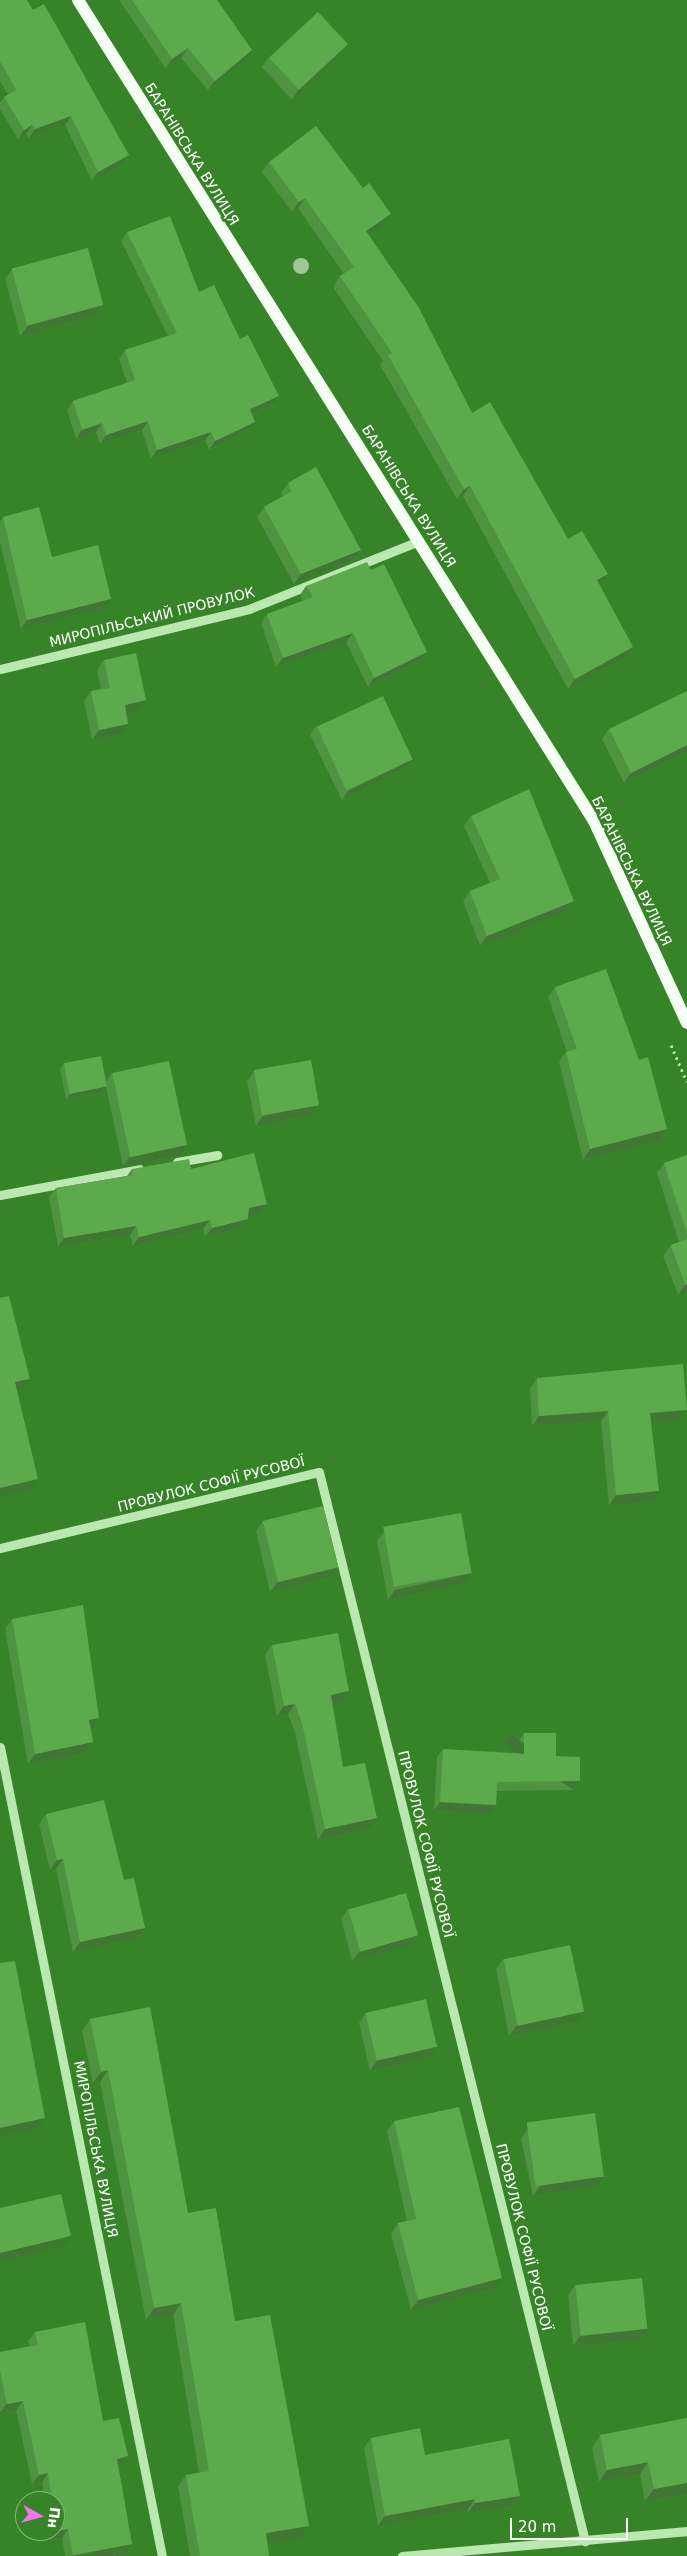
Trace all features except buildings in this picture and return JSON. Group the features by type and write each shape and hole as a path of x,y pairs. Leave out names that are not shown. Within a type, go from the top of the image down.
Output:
{"main road":[{"name":"БАРАНІВСЬКА ВУЛИЦЯ","path":"78,0 594,821 687,1023"}],"street":[{"name":"МИРОПІЛЬСЬКИЙ ПРОВУЛОК","path":"0,669 250,609 419,541"},
{"path":"170,1164 216,1155"},
{"path":"0,1195 151,1167"},
{"name":"ПРОВУЛОК СОФІЇ РУСОВОЇ","path":"0,1548 319,1472 585,2541"},
{"name":"МИРОПІЛЬСЬКА ВУЛИЦЯ","path":"0,1747 162,2556"},
{"path":"402,2556 687,2531"}]}
